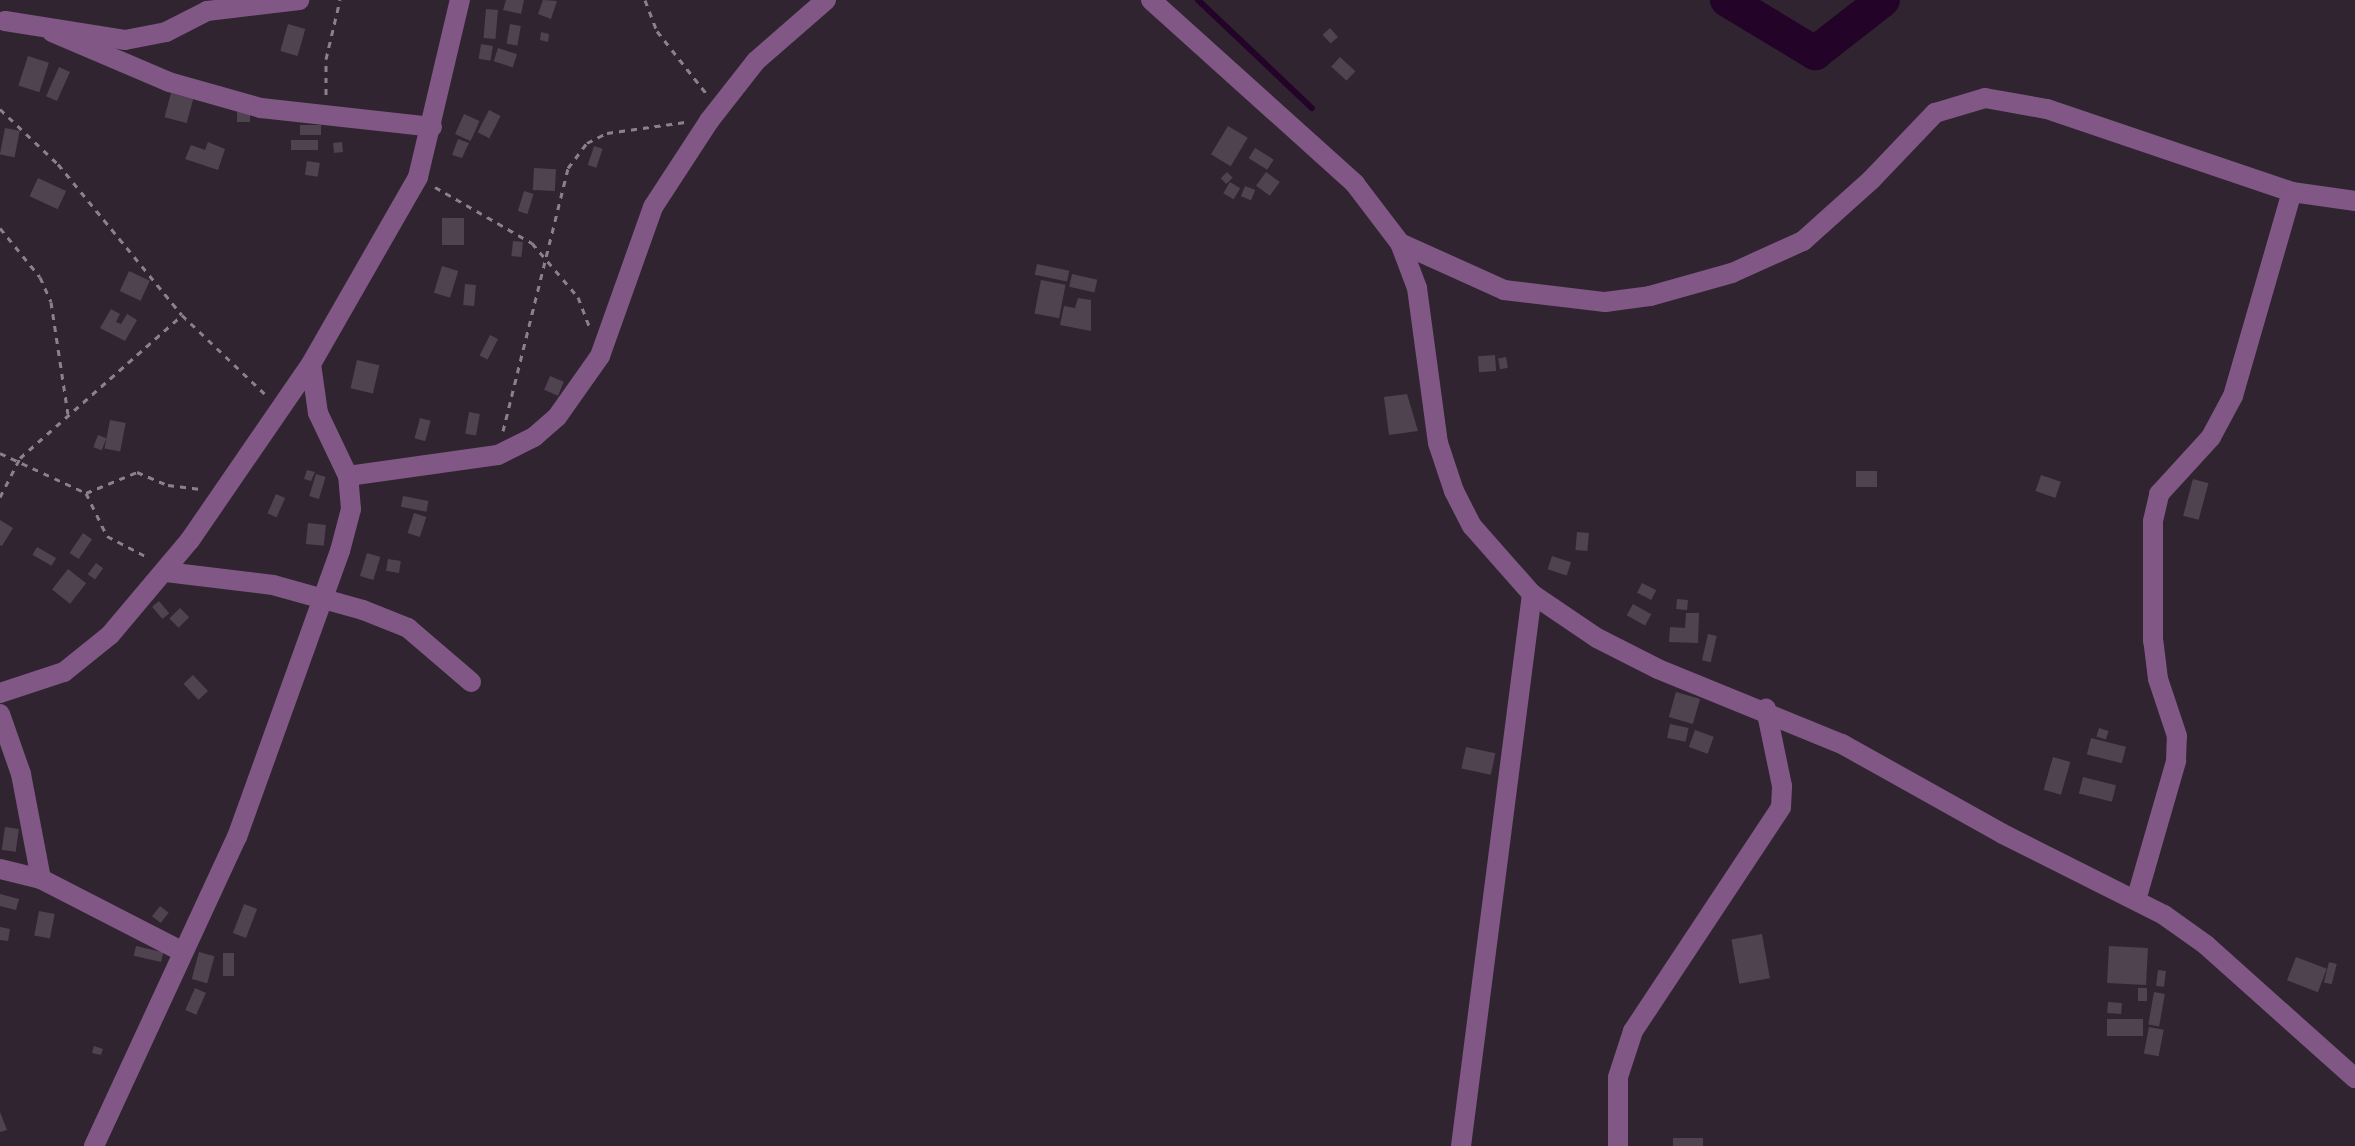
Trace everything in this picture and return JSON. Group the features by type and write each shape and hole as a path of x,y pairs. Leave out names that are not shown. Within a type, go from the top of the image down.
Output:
{"street":[{"path":"8,0 3,26 99,40 147,37 207,11 299,0"},
{"path":"0,693 80,661 169,569 311,364 418,177 460,0"},
{"path":"348,476 498,455 534,437 557,417 600,356 653,207 714,114 756,61 826,0"},
{"path":"1151,0 1344,173 1400,243 1417,288 1438,443 1454,491 1472,526 1532,594 1597,638 1658,669 1766,709 2136,900 2206,945 2355,1078"},
{"path":"52,32 169,82 261,108 432,127"},
{"path":"1400,243 1504,290 1605,302 1650,296 1732,273 1803,241 1935,113 1985,98 2047,109 2292,192 2355,201"},
{"path":"2136,900 2176,761 2177,736 2158,679 2153,641 2153,521 2159,494 2211,437 2233,396 2292,192"},
{"path":"94,1146 181,951 248,811 323,600 351,509 348,476 318,413 311,364"},
{"path":"169,569 273,585 408,628 471,682"},
{"path":"1461,1146 1532,594"},
{"path":"1618,1146 1618,1077 1633,1031 1781,807 1782,786 1766,709"},
{"path":"0,714 21,774 41,879"},
{"path":"0,869 41,879 181,951"}],"path":[{"path":"331,118 326,59 340,0"},
{"path":"498,455 542,254 568,168 587,143 607,133 714,114 657,31 645,0"},
{"path":"0,109 58,164 182,315 279,407"},
{"path":"418,177 508,227 542,254 578,297 600,356"},
{"path":"0,228 40,277 51,302 68,414"},
{"path":"0,497 20,458 182,315"},
{"path":"0,453 20,458 86,493 107,536 128,551 169,569"},
{"path":"86,493 137,472 168,485 223,492"}],"building":[{"path":"506,0 524,0 521,14 503,10"},
{"path":"543,0 557,1 551,19 538,14"},
{"path":"486,9 498,10 495,39 483,38"},
{"path":"288,24 305,29 298,56 280,51"},
{"path":"510,24 521,26 517,46 507,44"},
{"path":"1330,28 1338,37 1331,44 1323,35"},
{"path":"541,32 549,34 548,42 540,40"},
{"path":"481,44 493,46 491,61 479,59"},
{"path":"498,48 517,54 513,67 494,61"},
{"path":"28,56 49,63 39,92 18,85"},
{"path":"1340,57 1355,71 1346,81 1331,67"},
{"path":"59,67 70,72 57,101 46,96"},
{"path":"171,93 193,99 187,123 165,117"},
{"path":"489,110 501,116 489,138 478,132"},
{"path":"237,112 250,112 250,122 237,122"},
{"path":"464,114 480,121 471,141 455,134"},
{"path":"300,125 321,125 321,135 300,135"},
{"path":"1228,126 1248,138 1231,166 1211,154"},
{"path":"5,128 20,131 15,157 0,155"},
{"path":"458,139 469,143 462,158 452,155"},
{"path":"291,140 318,140 318,150 291,150"},
{"path":"208,142 225,149 218,170 185,159 191,145 205,150"},
{"path":"342,142 343,152 334,153 333,143"},
{"path":"594,146 603,149 596,168 588,165"},
{"path":"1255,148 1274,160 1267,170 1249,158"},
{"path":"307,161 320,163 318,177 305,175"},
{"path":"534,168 556,169 555,191 533,190"},
{"path":"1227,172 1233,178 1226,184 1221,178"},
{"path":"1266,172 1280,182 1270,196 1256,186"},
{"path":"38,178 66,191 58,209 30,196"},
{"path":"1230,182 1240,188 1234,199 1223,193"},
{"path":"1245,186 1255,190 1251,200 1241,196"},
{"path":"524,191 534,194 527,214 518,211"},
{"path":"442,218 464,218 464,245 442,245"},
{"path":"513,241 523,242 521,257 511,256"},
{"path":"1037,264 1069,271 1067,282 1035,275"},
{"path":"442,266 458,271 450,298 434,293"},
{"path":"129,271 150,281 141,301 120,291"},
{"path":"1072,274 1097,280 1094,293 1069,287"},
{"path":"1041,280 1066,285 1059,318 1035,313"},
{"path":"465,284 476,285 474,306 463,305"},
{"path":"1078,298 1091,300 1091,331 1060,325 1064,306 1075,308"},
{"path":"111,309 120,314 116,322 121,324 127,314 137,320 125,341 100,328"},
{"path":"490,335 498,339 488,360 480,355"},
{"path":"1495,355 1496,371 1479,372 1478,356"},
{"path":"1506,357 1508,368 1500,369 1498,358"},
{"path":"357,360 379,365 373,393 350,388"},
{"path":"550,376 564,382 558,396 544,390"},
{"path":"1407,394 1418,431 1389,435 1384,397"},
{"path":"469,412 480,414 476,436 465,434"},
{"path":"420,418 431,421 425,441 415,438"},
{"path":"110,420 126,423 120,452 104,448"},
{"path":"98,435 106,438 102,450 93,447"},
{"path":"307,470 315,472 311,481 304,479"},
{"path":"1856,471 1877,471 1877,487 1856,487"},
{"path":"316,474 326,477 319,499 309,496"},
{"path":"2041,475 2061,482 2055,498 2035,491"},
{"path":"2193,479 2208,483 2199,520 2183,516"},
{"path":"276,494 285,498 277,517 267,513"},
{"path":"403,496 429,501 426,512 401,507"},
{"path":"414,513 426,517 420,537 408,533"},
{"path":"0,520 13,528 2,546 0,545"},
{"path":"308,523 326,525 324,546 306,544"},
{"path":"1577,532 1589,533 1587,551 1575,550"},
{"path":"83,533 92,539 79,559 70,553"},
{"path":"37,547 56,558 52,566 33,555"},
{"path":"367,553 380,557 373,580 360,576"},
{"path":"1552,556 1571,562 1567,575 1548,569"},
{"path":"388,559 401,561 399,573 386,571"},
{"path":"96,563 103,568 95,580 88,574"},
{"path":"68,569 86,583 70,604 52,589"},
{"path":"1642,583 1656,590 1651,600 1637,593"},
{"path":"1677,599 1688,600 1687,610 1676,609"},
{"path":"159,601 169,613 162,619 152,607"},
{"path":"1633,604 1651,614 1645,626 1627,615"},
{"path":"180,608 189,617 179,628 169,619"},
{"path":"1686,613 1699,613 1698,643 1669,642 1670,627 1685,628"},
{"path":"1708,634 1717,636 1711,662 1702,660"},
{"path":"193,675 208,691 198,700 183,684"},
{"path":"1676,692 1700,699 1693,724 1669,717"},
{"path":"1670,724 1689,728 1686,742 1667,738"},
{"path":"2099,728 2109,731 2106,740 2096,737"},
{"path":"1695,730 1714,737 1708,754 1689,747"},
{"path":"2091,738 2126,747 2122,763 2087,754"},
{"path":"1466,747 1495,753 1491,775 1461,769"},
{"path":"2053,757 2070,762 2061,795 2044,790"},
{"path":"2083,777 2116,785 2112,802 2079,793"},
{"path":"5,827 19,829 16,852 2,850"},
{"path":"0,894 19,899 16,910 0,906"},
{"path":"244,904 257,909 246,938 233,933"},
{"path":"160,906 169,913 161,923 152,916"},
{"path":"39,911 55,914 50,939 34,936"},
{"path":"0,927 10,929 8,941 0,940"},
{"path":"1762,934 1770,978 1739,984 1731,939"},
{"path":"136,946 163,952 161,962 134,956"},
{"path":"2109,946 2148,948 2146,985 2107,983"},
{"path":"199,952 214,956 207,983 192,979"},
{"path":"223,953 234,953 234,976 223,976"},
{"path":"2296,957 2327,969 2318,992 2287,980"},
{"path":"2329,962 2337,964 2332,984 2324,982"},
{"path":"2158,970 2166,971 2164,987 2156,986"},
{"path":"195,988 206,993 196,1015 185,1010"},
{"path":"2138,988 2147,988 2147,1001 2138,1001"},
{"path":"2154,992 2165,994 2159,1026 2148,1024"},
{"path":"2108,1002 2122,1003 2121,1014 2107,1013"},
{"path":"2107,1019 2143,1019 2143,1036 2107,1036"},
{"path":"2149,1027 2164,1030 2159,1056 2144,1054"},
{"path":"94,1046 103,1049 101,1055 92,1053"},
{"path":"0,1112 7,1130 0,1132"},
{"path":"1673,1138 1703,1138 1703,1146 1673,1146"}],"waterway":[{"path":"1198,0 1312,108"},
{"path":"1727,0 1815,53 1883,0"}]}
